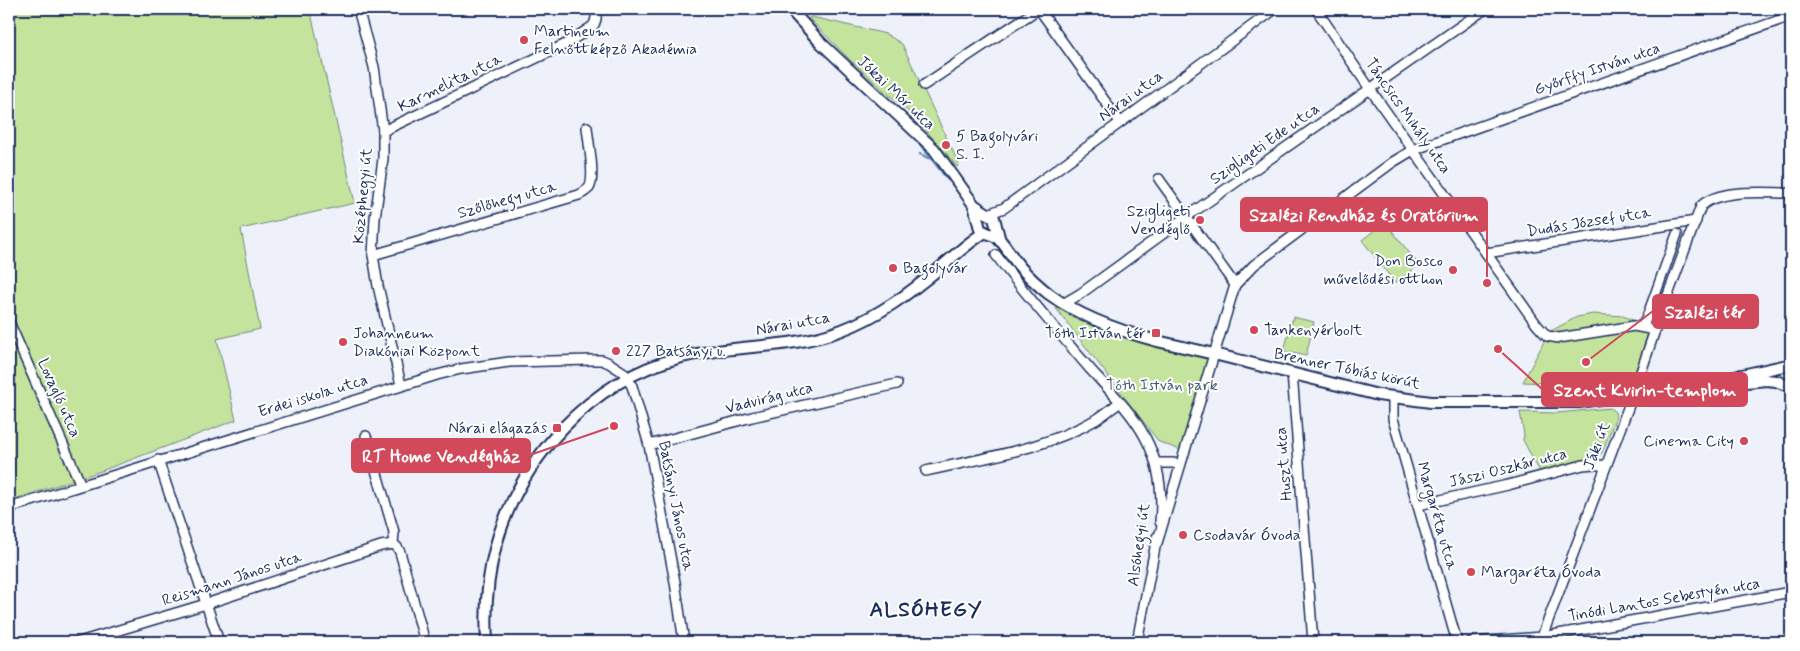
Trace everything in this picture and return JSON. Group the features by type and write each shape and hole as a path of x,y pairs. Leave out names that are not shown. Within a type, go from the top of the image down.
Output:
{"street":[{"name":"Középhegyi út","path":"358,9 374,67 383,131 383,159 375,218 373,255 378,286 401,385"},
{"name":"Karmelita utca","path":"383,131 566,44 593,26 596,15 595,9"},
{"name":"Jókai Mór utca","path":"790,9 821,43 934,148 974,206 982,228"},
{"path":"924,85 1039,9 1120,122"},
{"name":"Nárai utca","path":"988,214 1004,208 1275,9"},
{"name":"Táncsics Mihály utca","path":"1316,9 1413,150 1537,325 1547,336 1559,338 1642,326"},
{"name":"Szigligeti Ede utca","path":"1063,304 1080,294 1186,217 1485,9"},
{"name":"Győrffy István utca","path":"1234,284 1254,265 1393,162 1413,150 1791,16"},
{"name":"Szőlőhegy utca","path":"373,255 579,195 586,191 590,186 592,175 587,127"},
{"path":"1157,543 1234,284 1160,179"},
{"name":"Jáki út","path":"1541,639 1633,396 1655,330 1701,206 1715,197 1742,194 1791,193"},
{"name":"Jókai Mór utca","path":"974,206 993,216 996,223"},
{"name":"Nárai utca","path":"996,223 1004,208"},
{"path":"988,214 980,216 982,228 993,230 996,223"},
{"name":"Dudás József utca","path":"1486,253 1696,221"},
{"name":"Brenner Tóbiás körút","path":"996,223 1000,241"},
{"name":"Nárai utca","path":"487,642 487,589 491,565 502,525 529,470 557,434 588,405 627,378 647,368 679,358 805,340 841,330 870,317 896,302 948,261 982,228"},
{"name":"Brenner Tóbiás körút","path":"982,228 1000,241 1028,275 1048,293 1063,304 1103,323 1132,334 1393,398 1431,402 1579,402 1633,396 1723,381 1790,363"},
{"path":"1655,330 1642,326 1677,234"},
{"name":"Alsóhegyi út","path":"996,255 1030,300 1119,403 1144,436 1156,463 1161,494 1160,517 1157,543 1137,642"},
{"name":"Lovagló utca","path":"9,322 81,485"},
{"name":"Erdei iskola utca","path":"9,508 401,385 461,369 509,362 602,360 617,367 627,378"},
{"path":"1790,363 1786,375 1791,387"},
{"name":"Huszt utca","path":"1292,373 1313,642"},
{"name":"Batsányi János utca","path":"627,378 632,386 649,445 676,582 684,642"},
{"name":"Brenner Tóbiás körút","path":"1723,381 1746,382 1766,380 1776,381 1791,387"},
{"name":"Vadvirág utca","path":"649,445 762,414 897,384"},
{"name":"Margaréta utca","path":"1393,398 1391,405 1393,419 1457,642"},
{"path":"926,471 1024,449 1098,419 1119,403"},
{"path":"366,436 394,532 394,544 400,552 425,642"},
{"path":"158,460 219,642"},
{"path":"1156,463 1180,465"},
{"name":"Jászi Oszkár utca","path":"1418,504 1508,485 1583,465 1605,466"},
{"name":"Reismann János utca","path":"79,642 206,604 381,546 394,544"},
{"name":"Tinódi Lantos Sebestyén utca","path":"1471,642 1541,639 1791,592"}],"green space":[{"path":"9,9 310,9 355,203 241,229 260,329 217,339 236,420 104,470 9,501"},
{"path":"812,17 886,34 902,44 959,164 957,167 909,112 846,56 809,18"},
{"path":"1385,222 1419,265 1395,283 1362,240"},
{"name":"Tóth István park","path":"1055,307 1136,341 1209,355 1183,451 1159,442"},
{"path":"1593,314 1623,316 1650,327 1632,382 1597,385 1523,382 1549,332 1577,317"},
{"path":"1293,317 1314,322 1306,356 1284,351"},
{"path":"1610,408 1615,412 1616,417 1602,453 1597,457 1540,472 1523,440 1524,435 1520,412 1557,413"}],"waterway":[{"path":"808,37 823,52"},
{"path":"916,139 948,180"},
{"path":"920,154 933,158"}],"place":[{"name":"Martineum Felnőttképző Akadémia","path":"524,40"},
{"name":"5 Bagolyvári S. I.","path":"946,145"},
{"name":"Szigligeti Vendéglő","path":"1200,220"},
{"name":"Bagolyvár","path":"893,268"},
{"name":"Don Bosco művelődési otthon","path":"1453,270"},
{"name":"Szalézi Rendház és Oratórium","path":"1487,283"},
{"name":"Tankenyérbolt","path":"1254,330"},
{"name":"Tóth István tér","path":"1156,333"},
{"name":"Johanneum Diakóniai Központ","path":"343,342"},
{"name":"Szent Kvirin-templom","path":"1498,349"},
{"name":"227 Batsányi u.","path":"616,351"},
{"name":"Szalézi tér","path":"1586,362"},
{"name":"RT Home Vendégház","path":"614,426"},
{"name":"Nárai elágazás","path":"557,428"},
{"name":"Cinema City","path":"1744,441"},
{"name":"Csodavár Óvoda","path":"1183,535"},
{"name":"Margaréta Óvoda","path":"1471,572"}],"district":[{"name":"ALSÓHEGY","path":"926,610"}]}
